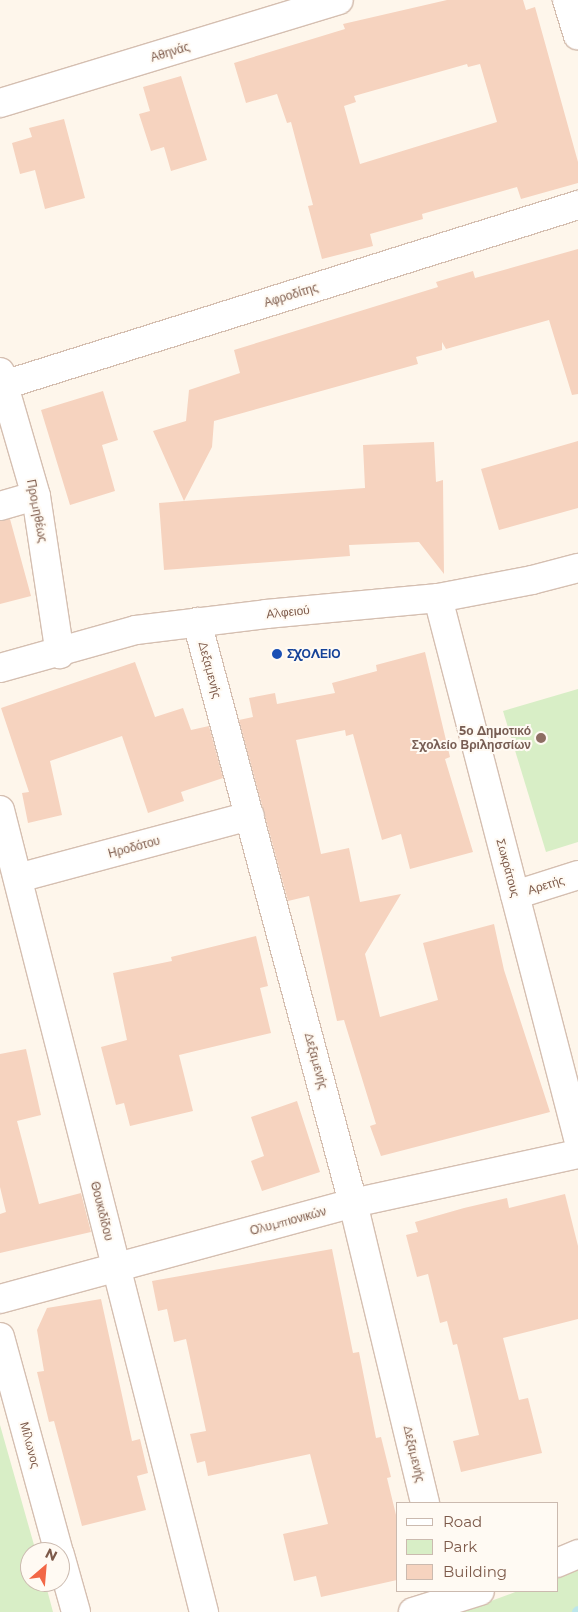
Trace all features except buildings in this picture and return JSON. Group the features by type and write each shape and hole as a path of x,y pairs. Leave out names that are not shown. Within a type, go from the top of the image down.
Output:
{"street":[{"name":"Αθηνάς","path":"0,103 340,0"},
{"path":"568,0 578,35"},
{"name":"Αφροδίτης","path":"2,379 578,205"},
{"name":"Προμηθέως","path":"2,379 36,496 60,654"},
{"path":"0,506 36,496"},
{"name":"Αλφειού","path":"0,668 60,654 136,630 197,622 438,598 532,580 578,568"},
{"name":"Σωκράτους","path":"438,598 578,1138"},
{"name":"Δεξαμενής","path":"197,622 353,1203 425,1502"},
{"name":"Θουκιδίδου","path":"0,810 204,1612"},
{"name":"Ηροδότου","path":"18,878 250,816"},
{"name":"Αρετής","path":"515,895 578,875"},
{"name":"Ολυμπιονικών","path":"0,1299 353,1203 578,1154"},
{"name":"Μίλωνος","path":"0,1337 57,1542"},
{"path":"558,1563 578,1554"},
{"name":"Μίλωνος","path":"70,1590 76,1612"},
{"path":"413,1612 477,1592"}],"green space":[{"path":"578,689 578,842 546,852 503,711"},
{"path":"0,1425 33,1542 20,1542 20,1592 48,1592 53,1612 0,1612"},
{"path":"578,1566 578,1612 461,1612 515,1592 558,1592 558,1576"}],"place":[{"name":"ΣΧΟΛΕΙΟ","path":"277,654"},
{"name":"5ο Δημοτικό Σχολείο Βριλησσίων","path":"541,738"}]}
